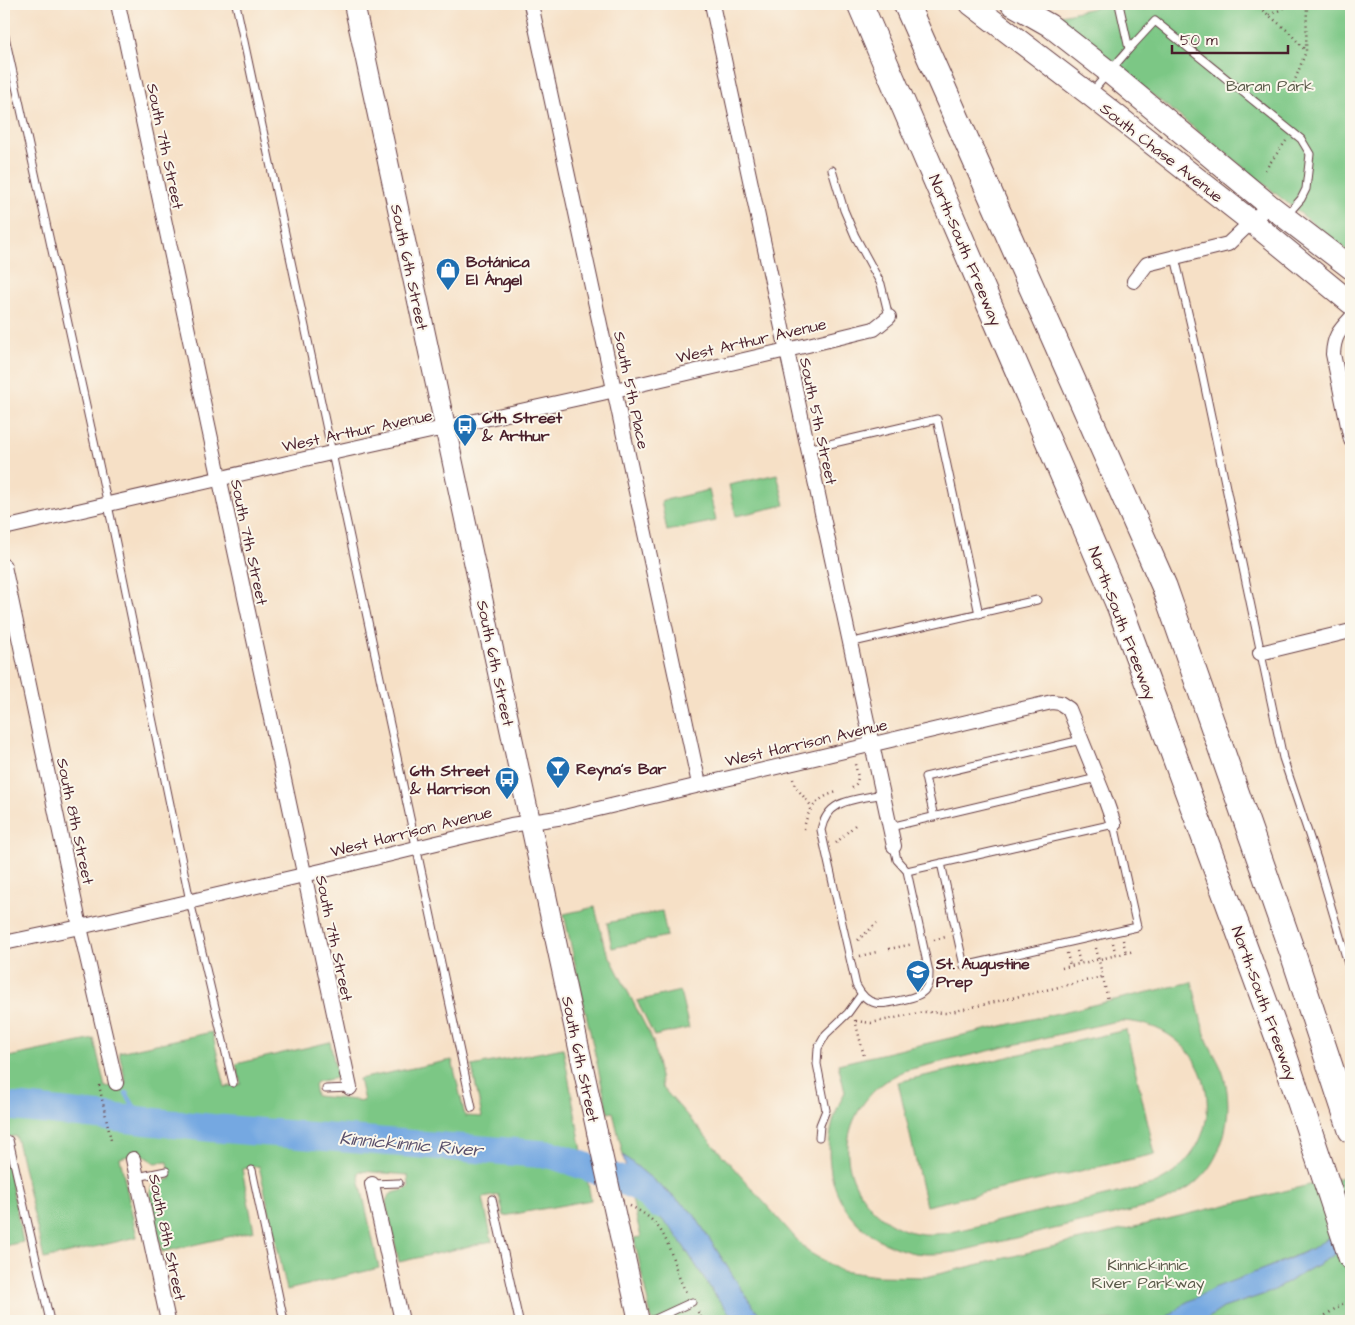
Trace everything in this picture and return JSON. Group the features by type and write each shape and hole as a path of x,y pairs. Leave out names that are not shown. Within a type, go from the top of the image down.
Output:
{"highway":[{"name":"North-South Freeway","path":"860,4 1120,608 1282,1047 1351,1257"},
{"path":"906,4 1164,586 1294,957 1351,1130"}],"main road":[{"name":"South Chase Avenue","path":"970,4 1089,94 1252,222 1351,303"},
{"name":"South Chase Avenue","path":"1012,4 1049,25 1109,72 1277,211 1351,268"}],"street":[{"name":"South 7th Street","path":"118,4 350,1088"},
{"name":"South 6th Street","path":"354,4 597,1132 619,1204 639,1321"},
{"name":"South 5th Place","path":"530,4 700,784"},
{"name":"South 5th Street","path":"712,4 894,846"},
{"path":"1134,281 1147,264 1228,244 1252,222 1277,211"},
{"name":"West Arthur Avenue","path":"4,528 331,453 445,429 874,329 888,317"},
{"path":"1351,318 1341,329 1334,341 1333,354 1351,440"},
{"name":"South 8th Street","path":"4,566 80,926 116,1083"},
{"path":"1260,653 1351,630"},
{"name":"West Harrison Avenue","path":"4,942 304,875 510,825 564,817 1052,702 1060,703 1068,709 1081,740"},
{"path":"1081,740 1114,824"},
{"name":"South 8th Street","path":"133,1159 168,1321"},
{"path":"372,1184 402,1321"}],"lane":[{"path":"236,4 472,1108"},
{"path":"1119,4 1129,49"},
{"path":"1089,94 1154,21 1301,139 1310,154 1306,188 1301,199 1277,211"},
{"path":"4,32 108,504 190,901 233,1083"},
{"path":"832,170 844,210 881,284 888,317"},
{"path":"1175,257 1202,374 1283,758 1318,862 1351,974"},
{"path":"808,449 937,419 979,614"},
{"path":"849,643 1037,600"},
{"path":"934,817 925,777 1081,740"},
{"path":"890,827 1097,778"},
{"path":"883,794 837,805 829,811 824,819 821,830 856,986 861,995 871,1002 881,1005 914,997 924,991 928,983 929,972 907,871 897,860 894,846"},
{"path":"907,871 941,863 1114,824 1138,927 964,966 941,863"},
{"path":"819,1137 820,1125 826,1110 817,1064 818,1048 826,1034 848,1013 861,995"},
{"path":"326,1090 350,1088"},
{"path":"10,1140 50,1321"},
{"path":"252,1170 284,1321"},
{"path":"137,1177 166,1171"},
{"path":"372,1184 399,1184"},
{"path":"492,1199 519,1321"},
{"path":"651,1321 692,1302"}],"path":[{"path":"1256,4 1288,31 1306,51"},
{"path":"1269,14 1280,10 1288,4"},
{"path":"1292,88 1306,51 1308,4"},
{"path":"1265,170 1293,132"},
{"path":"793,779 795,786 812,807"},
{"path":"836,842 855,825"},
{"path":"858,940 877,923"},
{"path":"930,940 957,934"},
{"path":"1093,937 1108,1000"},
{"path":"890,950 915,944"},
{"path":"1062,968 1134,951"},
{"path":"860,956 877,952"},
{"path":"856,1021 871,1024 923,1012 947,1013 1102,977"},
{"path":"848,1013 856,1021 864,1056"},
{"path":"99,1085 111,1140"},
{"path":"619,1204 639,1210 659,1226 671,1249 682,1284 703,1321"},
{"path":"1317,1321 1351,1298"}],"green space":[{"name":"Baran Park","path":"1111,4 1351,4 1351,254 1052,17"},
{"path":"777,474 785,505 736,516 729,485"},
{"path":"709,490 716,521 667,531 661,501"},
{"name":"Kinnickinnic River Parkway","path":"595,907 604,945 653,1041 662,1087 807,1251 841,1271 878,1276 926,1277 1351,1175 1351,1222 1313,1248 1185,1303 1162,1321 765,1321 749,1301 693,1213 623,1155 613,1112 608,1113 564,914"},
{"path":"662,911 667,936 612,948 607,923"},
{"path":"1192,982 1208,1042 1224,1075 1228,1110 1223,1139 1218,1153 1210,1166 1190,1187 1172,1198 1152,1206 956,1252 922,1254 903,1250 879,1239 859,1225 844,1207 835,1186 830,1163 830,1140 835,1116 845,1092 838,1064","holes":["1123,1021 1155,1028 1180,1044 1197,1065 1206,1091 1206,1118 1198,1144 1180,1168 1152,1185 947,1233 921,1234 895,1226 882,1217 866,1201 855,1182 849,1163 848,1144 852,1125 860,1108 872,1093 888,1080 907,1070 1112,1022"]},
{"path":"680,991 689,1028 654,1036 637,1001"},
{"path":"1126,1030 1155,1154 926,1206 898,1082"},
{"path":"212,1032 225,1087 241,1084 236,1064 330,1042 337,1076 336,1078 316,1082 314,1085 316,1096 364,1101 359,1079 452,1060 465,1116 482,1117 472,1066 563,1048 591,1200 504,1216 499,1195 483,1198 492,1241 399,1262 386,1203 389,1196 409,1187 408,1175 360,1171 358,1173 379,1268 287,1290 259,1166 242,1169 254,1231 162,1252 150,1192 155,1184 171,1179 168,1162 155,1163 139,1153 120,1158 137,1237 44,1259 16,1136 4,1138 4,1058 94,1039 105,1087 126,1083 119,1052"},
{"path":"4,1147 23,1242 4,1246"},
{"path":"631,1195 649,1205 675,1233 715,1295 736,1321 652,1321 634,1238 641,1237"},
{"name":"Kinnickinnic River Parkway","path":"1351,1245 1351,1313 1340,1321 1204,1321 1223,1308 1271,1292"}],"water":[{"path":"623,1155 693,1213 749,1301 765,1321 736,1321 715,1295 675,1233 649,1206 631,1195"},
{"path":"1351,1222 1351,1245 1271,1292 1223,1308 1204,1321 1162,1321 1185,1303 1214,1288 1313,1248"}],"waterway":[{"path":"126,1093 142,1120"},
{"name":"Kinnickinnic River","path":"4,1106 212,1128 553,1155 640,1188 658,1204"}],"place":[{"name":"Botánica El Ángel","path":"448,291"},
{"name":"6th Street & Arthur","path":"465,447"},
{"name":"Reyna's Bar","path":"558,789"},
{"name":"6th Street & Harrison","path":"507,800"},
{"name":"St. Augustine Prep","path":"918,993"}]}
